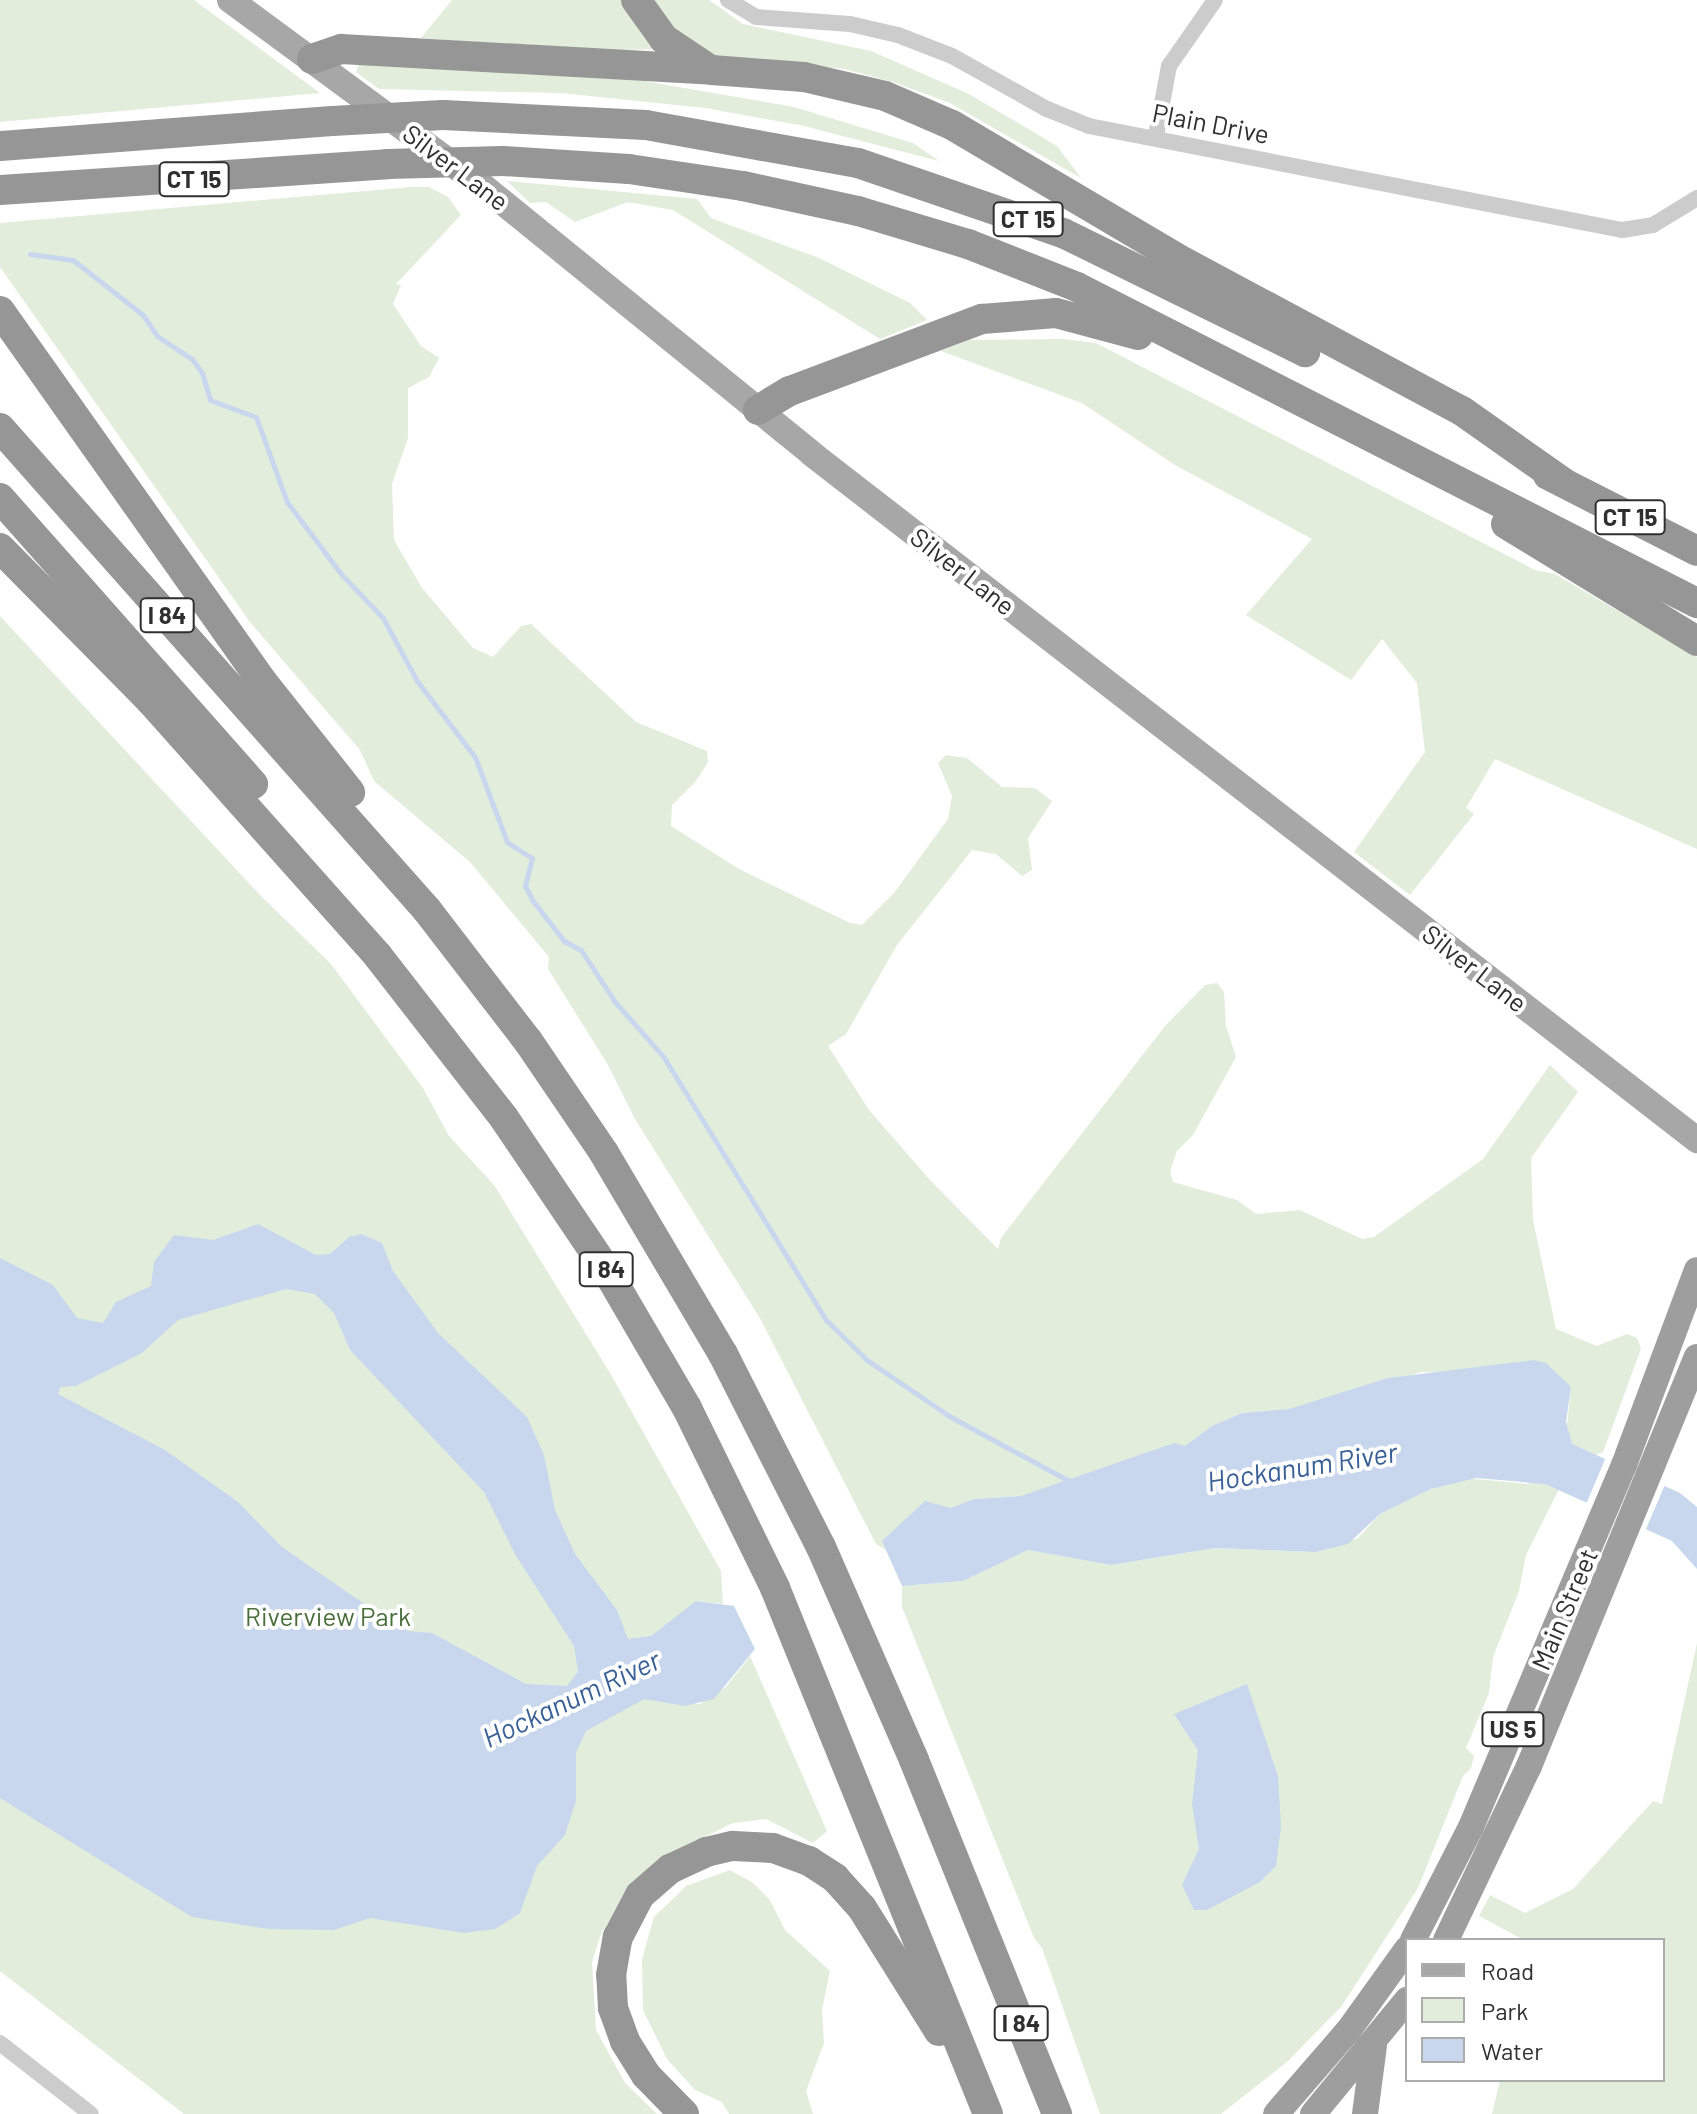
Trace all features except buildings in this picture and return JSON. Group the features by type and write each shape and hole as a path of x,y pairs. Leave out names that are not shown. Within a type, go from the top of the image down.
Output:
{"highway":[{"path":"636,0 664,39 712,70"},
{"path":"312,59 341,49 712,70 830,82 929,113 1225,285 1462,411 1564,483"},
{"name":"CT 15","path":"0,146 443,115 585,119 708,133 827,155 945,189 1120,258 1697,551"},
{"name":"CT 15","path":"0,190 387,164 503,161 629,169 728,183 914,227 1077,287 1697,603"},
{"path":"0,311 340,796"},
{"path":"758,410 790,391 956,327 1029,312 1080,317 1124,329 1216,373 1306,403"},
{"name":"I 84","path":"0,428 427,887 656,1237 780,1463 888,1696 1057,2114"},
{"path":"1384,443 1550,553 1697,641"},
{"path":"0,498 238,766 395,977"},
{"name":"I 84","path":"5,554 220,776 395,977 553,1188 700,1433 812,1674 986,2109"},
{"name":"Main Street","path":"1414,1938 1462,1847 1624,1465 1697,1270"},
{"name":"Main Street","path":"1447,1938 1510,1810 1697,1357"},
{"path":"684,2114 646,2075 625,2041 612,1999 613,1956 625,1919 649,1886 694,1856 733,1846 798,1856 847,1890 986,2109"},
{"path":"1276,2114 1348,2031 1405,1952"},
{"path":"1313,2114 1375,2044 1405,2003"},
{"path":"1365,2114 1375,2044"}],"main road":[{"name":"Silver Lane","path":"230,0 484,187 758,410 1697,1140"}],"street":[{"name":"Plain Drive","path":"728,0 756,17 850,24 898,35 952,56 1061,115 1089,126 1156,136 1622,230 1653,225 1697,198"},
{"path":"1156,136 1169,66 1215,0"},
{"path":"0,2043 91,2114"}],"green space":[{"path":"0,0 194,0 320,93 0,122"},
{"path":"452,0 625,0 659,49 580,51 421,38"},
{"path":"646,0 709,0 743,24 871,51 969,94 1057,146 1081,178 950,103 893,82 844,69 704,54 681,39"},
{"path":"362,56 580,70 794,107 913,143 939,161 804,126 705,108 561,93 379,89 356,72"},
{"path":"507,181 697,199 711,218 819,258 910,303 927,320 880,339 673,210 628,202 575,222 546,202 530,203"},
{"path":"429,187 448,197 461,215 396,284 401,285 393,304 421,346 439,358 429,377 408,388 408,438 392,484 394,540 422,588 473,648 493,657 521,626 531,624 636,722 707,751 708,762 696,781 672,805 671,826 739,869 850,923 862,925 894,893 948,819 952,796 938,763 946,755 967,758 1002,787 1035,788 1052,801 1028,838 1032,870 1022,876 996,854 972,850 897,945 846,1034 828,1046 869,1110 930,1180 998,1249 1001,1238 1165,1026 1205,985 1217,983 1224,992 1226,1026 1236,1057 1193,1135 1177,1151 1170,1171 1173,1182 1237,1200 1256,1214 1300,1210 1362,1239 1374,1237 1483,1159 1550,1065 1578,1092 1531,1158 1533,1220 1556,1329 1597,1346 1627,1334 1637,1338 1641,1349 1603,1452 1592,1456 1572,1444 1566,1434 1571,1387 1523,1362 1453,1373 1422,1372 1289,1409 1242,1413 1212,1426 1185,1447 1021,1496 974,1499 882,1541 886,1550 876,1544 761,1320 635,1119 608,1065 548,969 549,957 470,862 374,781 360,750 250,622 0,267 0,223"},
{"path":"1064,339 1096,343 1535,570 1555,574 1697,657 1697,849 1495,759 1466,808 1474,814 1410,895 1354,852 1425,752 1417,683 1382,639 1351,680 1246,615 1312,539 1175,465 1082,403 941,351 969,340"},
{"name":"Riverview Park","path":"0,616 260,895 331,964 423,1088 449,1136 494,1185 610,1373 721,1571 723,1604 696,1601 677,1703 700,1704 726,1687 750,1656 827,1831 813,1843 766,1819 733,1823 690,1844 602,1931 592,1962 596,2030 625,2083 657,2114 184,2114 0,1971"},
{"path":"1548,1463 1569,1469 1526,1555 1519,1591 1493,1657 1489,1693 1466,1748 1474,1756 1471,1768 1463,1776 1418,1888 1341,2007 1288,2061 1221,2114 1100,2114 1042,1948 1034,1938 902,1607 902,1586 963,1581 1028,1550 1111,1565 1215,1548 1315,1552 1358,1538 1380,1514 1431,1489 1465,1478 1528,1484"},
{"path":"1697,1643 1697,2114 1492,2114 1500,2082 1665,2082 1665,1938 1520,1938 1479,1916 1490,1895 1525,1913 1573,1889 1653,1801 1662,1804"},
{"path":"730,1870 753,1883 770,1900 785,1930 830,1971 822,2010 824,2043 806,2091 813,2114 729,2114 722,2102 695,2090 667,2059 643,2010 642,1959 654,1917 686,1886"}],"water":[{"name":"Hockanum River","path":"258,1224 316,1255 330,1254 349,1237 361,1234 382,1243 393,1271 438,1333 527,1417 544,1455 555,1510 575,1554 617,1610 628,1639 651,1636 696,1601 734,1606 755,1649 714,1699 685,1706 644,1699 586,1731 576,1752 576,1801 565,1835 537,1866 520,1913 495,1929 464,1933 370,1918 334,1930 269,1929 192,1917 0,1798 0,1258 53,1285 77,1318 103,1323 116,1302 151,1286 154,1262 174,1235 213,1240","holes":["286,1289 315,1294 334,1313 350,1350 484,1492 516,1556 574,1646 578,1672 567,1686 526,1684 432,1633 408,1631 389,1621 282,1547 238,1502 165,1450 58,1394 60,1387 76,1386 142,1353 178,1320"]},
{"name":"Hockanum River","path":"1534,1360 1546,1363 1571,1387 1566,1422 1572,1444 1680,1493 1697,1507 1697,1569 1672,1541 1545,1484 1476,1478 1431,1489 1380,1514 1348,1544 1315,1552 1215,1548 1111,1565 1028,1550 963,1581 902,1586 882,1541 925,1501 951,1508 974,1499 1021,1496 1174,1443 1185,1446 1212,1426 1242,1413 1289,1409 1388,1378"},
{"path":"1247,1684 1278,1776 1281,1826 1276,1866 1260,1882 1207,1910 1194,1910 1182,1885 1199,1849 1192,1804 1198,1750 1174,1714"}],"pier":[{"path":"1606,1457 1666,1482 1644,1533 1585,1508"}],"waterway":[{"path":"30,254 73,260 143,315 157,336 192,359 202,373 210,400 256,417 287,502 341,574 383,618 417,681 475,757 507,842 532,858 525,886 533,901 564,941 581,950 615,1002 663,1056 826,1320 867,1360 949,1416 1075,1484"}]}
